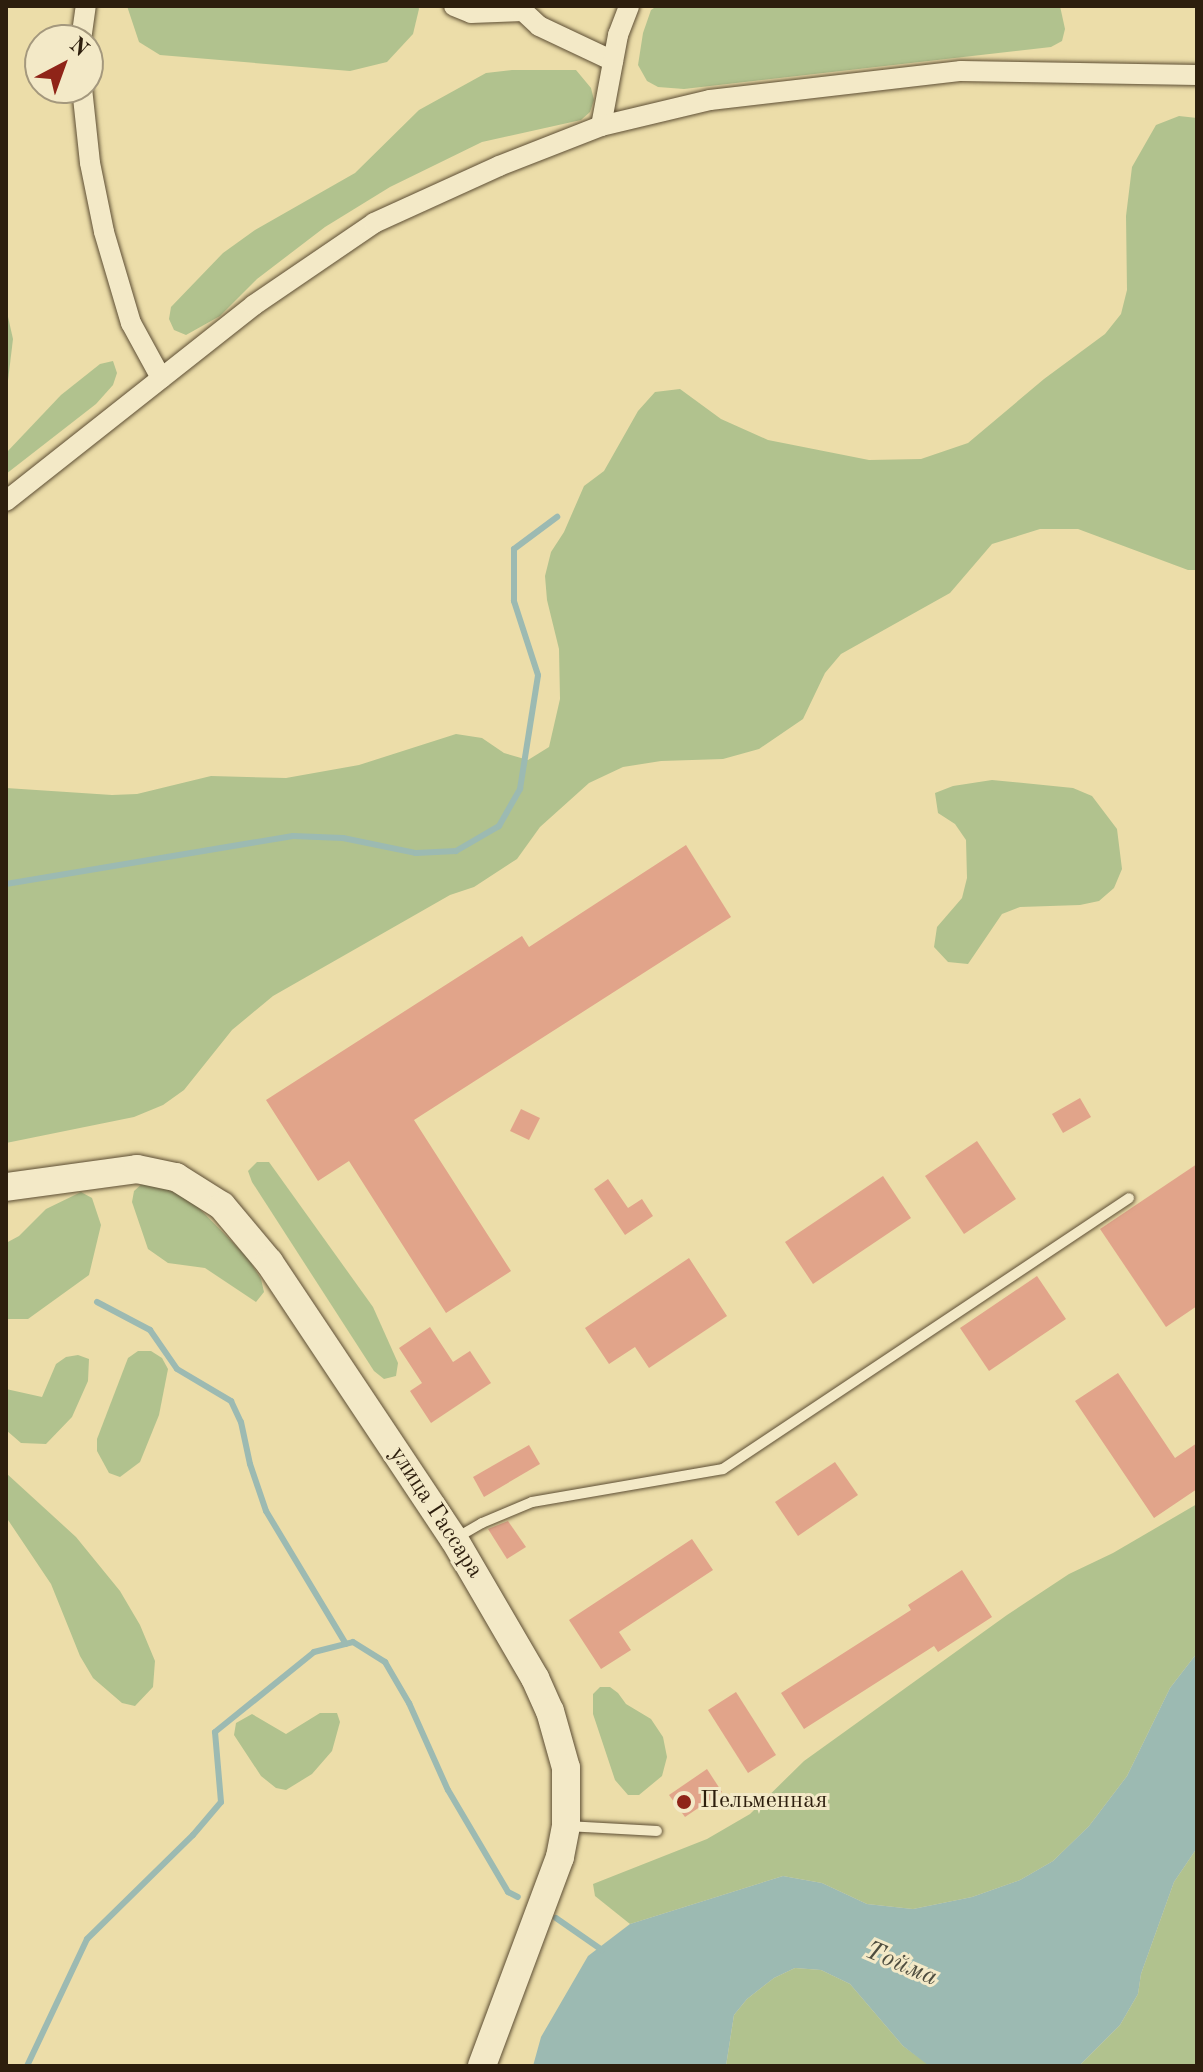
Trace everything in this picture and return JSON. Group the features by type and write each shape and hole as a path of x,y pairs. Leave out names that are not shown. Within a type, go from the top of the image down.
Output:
{"main road":[{"name":"улица Гассара","path":"6,1187 137,1169 176,1177 222,1206 269,1262 454,1539 550,1711 566,1768 566,1826 560,1857 482,2066"}],"street":[{"path":"454,6 471,13 523,9 539,26 613,61"},
{"path":"601,126 613,61 629,6"},
{"path":"6,501 254,305 374,223 499,166 601,126 710,100 961,71 1197,75"},
{"path":"84,104 90,163 104,232 131,323 161,378"}],"lane":[{"path":"454,1539 482,1523 532,1502 723,1469 1129,1198"},
{"path":"566,1826 657,1831"}],"green space":[{"path":"127,6 418,6 419,9 413,34 387,62 350,71 160,55 139,42"},
{"path":"657,6 1060,6 1065,29 1062,41 1051,47 684,89 658,87 647,81 638,65 643,33 651,10"},
{"path":"576,70 591,88 594,100 590,112 581,120 482,142 390,187 325,227 257,279 220,316 186,335 174,330 169,319 171,307 223,253 255,230 355,173 419,110 486,73"},
{"path":"1179,116 1197,118 1197,570 1188,570 1078,529 1040,529 992,544 950,593 841,654 825,673 803,719 759,749 723,759 661,761 623,767 589,783 540,827 517,859 474,887 450,895 273,996 232,1030 184,1090 163,1105 134,1117 6,1143 6,788 112,795 137,794 211,776 286,778 359,765 456,734 482,738 504,753 528,760 549,747 560,699 559,649 547,600 545,576 551,552 564,532 584,486 604,471 638,411 655,392 680,389 721,419 768,440 869,460 921,459 968,443 1044,379 1105,334 1121,314 1127,290 1126,216 1132,167 1156,125"},
{"path":"6,308 13,339 6,397"},
{"path":"113,361 117,373 113,385 96,404 6,474 6,453 61,395 100,364"},
{"path":"992,780 1073,788 1092,796 1117,829 1122,869 1114,888 1099,901 1080,905 1020,907 1002,914 968,964 948,962 934,947 937,927 962,898 967,878 966,840 955,824 938,813 935,793 953,786"},
{"path":"257,1162 269,1162 373,1307 398,1363 396,1376 384,1379 374,1371 252,1182 248,1171"},
{"path":"144,1182 156,1183 194,1203 248,1258 261,1279 264,1292 256,1302 205,1268 168,1263 148,1249 132,1202 134,1191"},
{"path":"81,1192 92,1198 101,1225 89,1275 28,1319 6,1319 6,1243 19,1236 46,1209"},
{"path":"138,1351 151,1351 162,1358 168,1369 159,1415 140,1462 120,1477 109,1473 97,1451 97,1439 128,1358"},
{"path":"78,1355 89,1359 88,1381 72,1417 46,1444 21,1443 6,1430 6,1389 42,1397 56,1364 66,1357"},
{"path":"6,1473 76,1537 120,1591 140,1625 155,1661 153,1687 135,1706 122,1703 93,1678 80,1656 51,1584 6,1517"},
{"path":"1197,1504 1197,1653 1170,1688 1127,1776 1089,1826 1053,1861 1020,1880 972,1897 913,1909 867,1904 822,1883 783,1876 630,1924 595,1896 593,1884 707,1839 750,1814 804,1761 1007,1615 1069,1574 1113,1553"},
{"path":"600,1687 610,1687 626,1704 651,1719 663,1737 667,1757 662,1776 639,1795 628,1795 615,1780 593,1714 593,1694"},
{"path":"320,1713 337,1713 340,1722 332,1751 312,1774 286,1790 276,1788 261,1776 234,1735 236,1723 252,1714 286,1734"},
{"path":"1197,1848 1197,2066 1079,2066 1120,2025 1138,1994 1141,1974 1174,1882"},
{"path":"795,1968 821,1970 850,1984 903,2046 931,2066 726,2066 734,2015 747,1999 774,1978"}],"water":[{"name":"Тойма","path":"1197,1653 1197,1848 1174,1882 1141,1974 1138,1994 1120,2025 1079,2066 928,2065 903,2046 850,1984 821,1970 795,1968 774,1978 747,1999 734,2015 726,2066 533,2066 541,2037 588,1956 630,1924 783,1876 822,1883 867,1904 913,1909 972,1897 1020,1880 1053,1861 1089,1826 1127,1776 1170,1688"}],"building":[{"path":"686,845 731,917 414,1120 511,1271 446,1313 349,1161 318,1181 266,1100 522,936 529,947"},
{"path":"1080,1098 1091,1117 1063,1133 1052,1114"},
{"path":"521,1109 540,1118 529,1140 510,1131"},
{"path":"977,1141 1016,1199 964,1234 925,1176"},
{"path":"1197,1164 1197,1306 1166,1327 1100,1229"},
{"path":"883,1176 911,1218 813,1284 785,1242"},
{"path":"608,1179 628,1208 642,1199 653,1216 625,1235 594,1189"},
{"path":"689,1258 727,1316 649,1368 635,1347 609,1364 585,1328"},
{"path":"1037,1276 1066,1319 989,1371 960,1328"},
{"path":"430,1327 453,1362 470,1351 491,1383 431,1423 410,1391 422,1383 399,1348"},
{"path":"1118,1373 1175,1458 1197,1443 1197,1489 1154,1518 1075,1401"},
{"path":"529,1445 540,1464 484,1497 473,1477"},
{"path":"835,1462 858,1495 798,1536 775,1502"},
{"path":"508,1521 526,1547 507,1559 488,1529"},
{"path":"692,1539 713,1570 619,1632 631,1650 601,1669 569,1620"},
{"path":"962,1570 992,1617 938,1652 934,1646 804,1729 781,1693 911,1610 908,1605"},
{"path":"736,1692 776,1755 748,1773 708,1710"},
{"path":"707,1769 722,1792 685,1817 669,1795"}],"waterway":[{"path":"6,884 293,836 343,838 416,853 456,851 499,826 520,789 538,675 514,601 514,549 557,517"},
{"path":"97,1302 150,1330 177,1369 231,1401 241,1422 250,1464 266,1511 346,1644"},
{"path":"27,2066 87,1939 193,1835 221,1802 215,1732 314,1652 353,1642 385,1662 409,1703 448,1790 508,1892 518,1897"},
{"path":"556,1918 602,1950"}],"place":[{"name":"Пельменная","path":"684,1802"}]}
